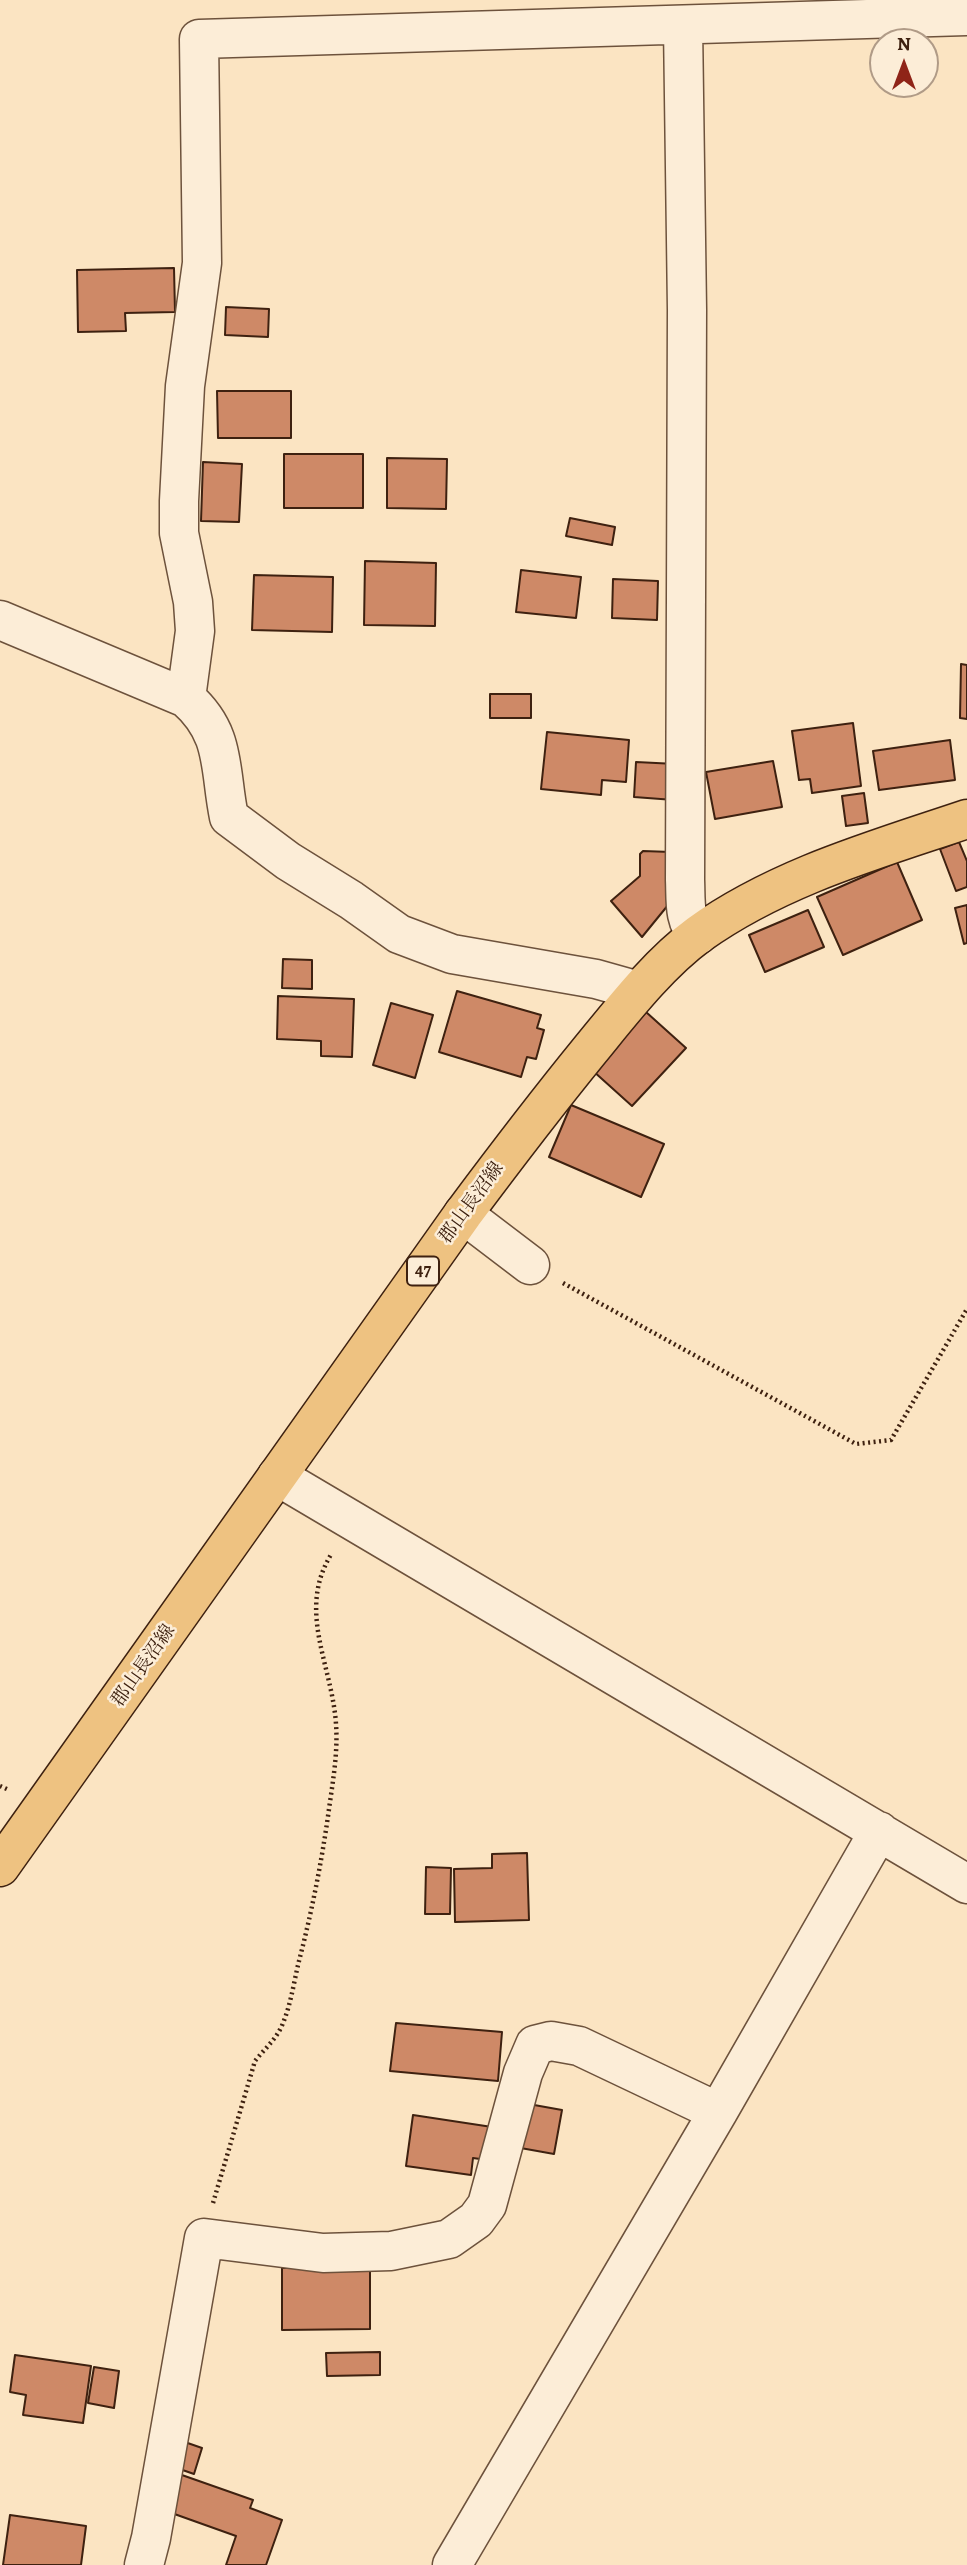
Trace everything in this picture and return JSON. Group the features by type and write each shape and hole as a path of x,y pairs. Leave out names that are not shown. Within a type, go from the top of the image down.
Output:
{"main road":[{"name":"郡山長沼線","path":"0,1867 463,1214 636,993 698,935 753,900 841,861 967,819"}],"street":[{"path":"186,698 195,631 193,602 179,533 179,501 185,386 202,263 199,39 967,16"},
{"path":"683,25 687,310 685,880 691,929 698,935"},
{"path":"0,620 186,698 202,712 217,741 229,817 288,861 399,934 479,960 596,979 636,993"},
{"path":"463,1214 530,1265"},
{"path":"278,1476 967,1884"},
{"path":"452,2565 718,2112 879,1831"},
{"path":"144,2565 204,2238 323,2253 391,2251 449,2239 476,2220 487,2205 523,2073 535,2045 551,2041 579,2046 718,2112"}],"path":[{"path":"530,1265 856,1444 891,1440 967,1309"},
{"path":"204,2238 251,2070 284,2022 309,1922 337,1752 331,1685 316,1629 316,1601 318,1583 325,1565 352,1522"}],"building":[{"path":"174,268 175,312 125,313 126,331 78,332 77,270"},
{"path":"226,307 269,309 268,337 225,335"},
{"path":"217,391 291,391 291,438 218,438"},
{"path":"284,454 363,454 363,508 284,508"},
{"path":"387,458 447,459 446,509 387,508"},
{"path":"203,462 242,464 239,522 201,521"},
{"path":"570,518 615,527 612,545 566,536"},
{"path":"365,561 436,563 435,626 364,625"},
{"path":"521,570 581,577 576,618 516,612"},
{"path":"254,575 333,577 332,632 252,630"},
{"path":"613,579 658,581 657,620 612,618"},
{"path":"961,664 967,665 967,719 960,718"},
{"path":"490,694 531,694 531,718 490,718"},
{"path":"853,723 861,786 812,793 810,779 799,780 792,731"},
{"path":"547,732 629,740 626,782 602,780 601,795 541,789"},
{"path":"950,740 955,780 879,790 873,751"},
{"path":"773,761 782,807 715,819 706,772"},
{"path":"636,762 676,764 674,800 634,797"},
{"path":"864,793 868,823 846,826 842,796"},
{"path":"959,842 967,861 967,887 956,891 940,849"},
{"path":"643,851 671,852 673,899 642,937 611,901 640,876 640,854"},
{"path":"897,862 922,920 843,955 817,897"},
{"path":"967,905 967,943 964,944 955,908"},
{"path":"808,910 824,947 765,972 749,935"},
{"path":"283,959 312,960 312,989 282,988"},
{"path":"457,991 541,1015 537,1028 544,1030 536,1059 527,1057 521,1077 439,1052"},
{"path":"278,996 354,999 352,1057 321,1056 321,1041 277,1039"},
{"path":"391,1003 433,1015 415,1078 373,1065"},
{"path":"646,1012 686,1048 632,1106 592,1070"},
{"path":"571,1105 664,1144 641,1197 549,1157"},
{"path":"527,1853 529,1920 455,1922 454,1869 492,1868 492,1854"},
{"path":"426,1867 451,1868 450,1914 425,1914"},
{"path":"396,2023 502,2032 498,2081 390,2071"},
{"path":"523,2103 562,2110 554,2154 515,2147"},
{"path":"413,2115 492,2127 487,2160 473,2158 471,2175 406,2166"},
{"path":"370,2267 370,2329 282,2330 282,2268"},
{"path":"380,2352 380,2375 327,2376 326,2353"},
{"path":"15,2355 91,2366 83,2423 23,2415 26,2395 10,2392"},
{"path":"94,2367 119,2371 114,2408 88,2403"},
{"path":"179,2440 202,2448 194,2474 171,2466"},
{"path":"179,2474 253,2500 250,2508 282,2520 266,2565 226,2565 236,2536 166,2511"},
{"path":"10,2515 86,2526 81,2565 3,2565"}]}
